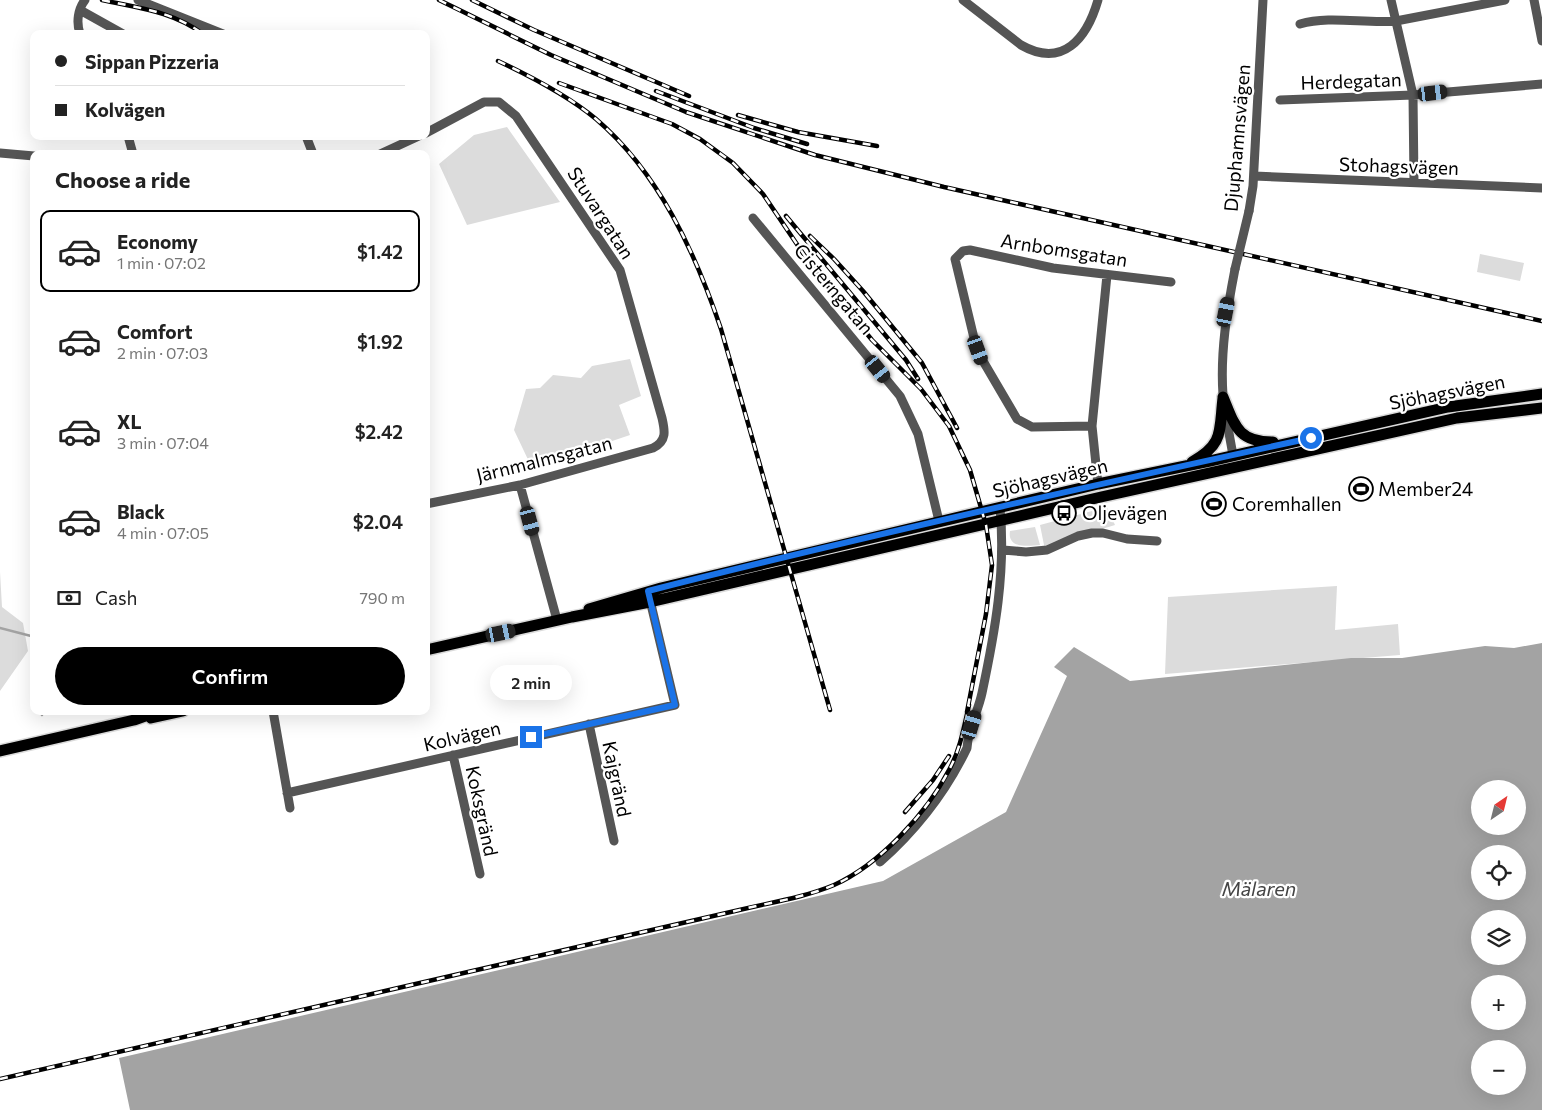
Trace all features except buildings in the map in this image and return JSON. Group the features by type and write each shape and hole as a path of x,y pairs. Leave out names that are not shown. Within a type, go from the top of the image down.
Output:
{"main road":[{"name":"Sjöhagsvägen","path":"649,596 939,521 1098,484 1233,456 1448,407 1542,394"},
{"path":"1223,397 1233,422 1243,436 1258,442 1294,442"},
{"path":"1184,466 1211,450 1218,439 1223,397"},
{"path":"1394,419 1422,420 1469,412 1480,415 1487,408 1510,398"},
{"name":"Sjöhagsvägen","path":"430,649 572,617 594,606 1002,522 1101,497 1480,415 1542,408"},
{"path":"1233,456 1235,468"},
{"path":"1153,486 1164,479 1229,463 1233,456"},
{"path":"1098,484 1101,497"},
{"path":"939,521 942,533"},
{"path":"0,750 134,720 148,715"},
{"path":"134,720 164,715"}],"street":[{"path":"80,30 79,14 85,0"},
{"path":"138,0 213,30"},
{"path":"963,0 1021,45 1029,50 1047,53 1066,50 1074,45 1088,27 1098,0"},
{"name":"Djuphamnsvägen","path":"1233,456 1223,397 1226,312 1249,211 1254,176 1263,0"},
{"path":"1391,0 1414,96 1414,182"},
{"path":"1300,24 1312,21 1396,21 1505,0"},
{"path":"1534,0 1542,41"},
{"path":"79,14 108,29"},
{"name":"Herdegatan","path":"1280,100 1414,96 1542,84"},
{"name":"Stuvargatan","path":"430,131 484,102 499,102 516,116 620,270 662,418 664,436"},
{"path":"389,150 410,140"},
{"path":"0,154 30,156"},
{"name":"Stohagsvägen","path":"1254,176 1542,188"},
{"name":"Cisterngatan","path":"754,218 900,396 918,434 939,521"},
{"name":"Arnbomsgatan","path":"1092,426 1032,427 1018,419 982,361 974,338 955,259 963,251 970,250 1053,268 1107,276 1171,282"},
{"path":"1098,484 1092,426 1107,276"},
{"name":"Järnmalmsgatan","path":"430,503 520,485 653,448 660,444 664,436"},
{"path":"520,485 557,620"},
{"path":"880,862 907,838 935,802 967,748 967,741 981,697 994,634 1003,550 1000,508"},
{"path":"1003,550 1026,552 1047,550 1078,536 1098,533 1157,541"},
{"name":"Kolvägen","path":"287,793 675,705 649,596"},
{"path":"274,715 290,808"},
{"name":"Kajgränd","path":"589,724 614,841"},
{"name":"Koksgränd","path":"454,754 480,874"}],"shaded area":[{"path":"507,127 560,202 467,225 439,164 474,135"},
{"path":"1480,254 1524,263 1520,281 1477,272"},
{"path":"630,359 641,396 619,405 630,435 532,468 514,430 526,389 540,388 553,375 581,378 592,366"},
{"path":"1107,507 1115,525 1045,550 1040,525"},
{"path":"1035,527 1040,545 1015,544 1010,537 1010,531"},
{"path":"0,572 2,607 23,623 28,651 0,691"},
{"path":"1337,586 1335,630 1398,624 1400,655 1165,674 1168,597"}],"water":[{"name":"Mälaren","path":"1542,643 1542,1110 130,1110 119,1058 883,881 1006,812 1067,676 1054,667 1074,647 1130,681 1351,658 1402,658 1485,646 1514,648"}],"waterway":[{"path":"0,628 30,636"}],"railway":[{"path":"102,0 167,15 197,30"},
{"path":"439,0 551,55 686,112 815,155 944,187 1542,321"},
{"path":"472,0 534,30 689,96"},
{"path":"498,61 561,94 596,119 618,140 656,189 687,243 721,329 830,710"},
{"path":"559,83 672,124 700,139 733,163 763,194 813,268 872,340 921,389 949,426 970,470 986,525 992,565 986,614 967,712"},
{"path":"656,91 754,128 807,144"},
{"path":"738,115 798,132 877,146"},
{"path":"786,216 906,360 918,379"},
{"path":"810,236 863,291 922,363 957,428"},
{"path":"0,1079 785,900 834,885 868,865 900,836 928,803 953,762 969,705"},
{"path":"905,812 933,780 949,756"}],"place":[{"name":"Member24","path":"1361,489"},
{"name":"Coremhallen","path":"1214,504"},
{"name":"Oljevägen","path":"1064,513"}],"route":[{"path":"531,737 675,705 648,591 1098,484 1210,462 1311,438"}]}
